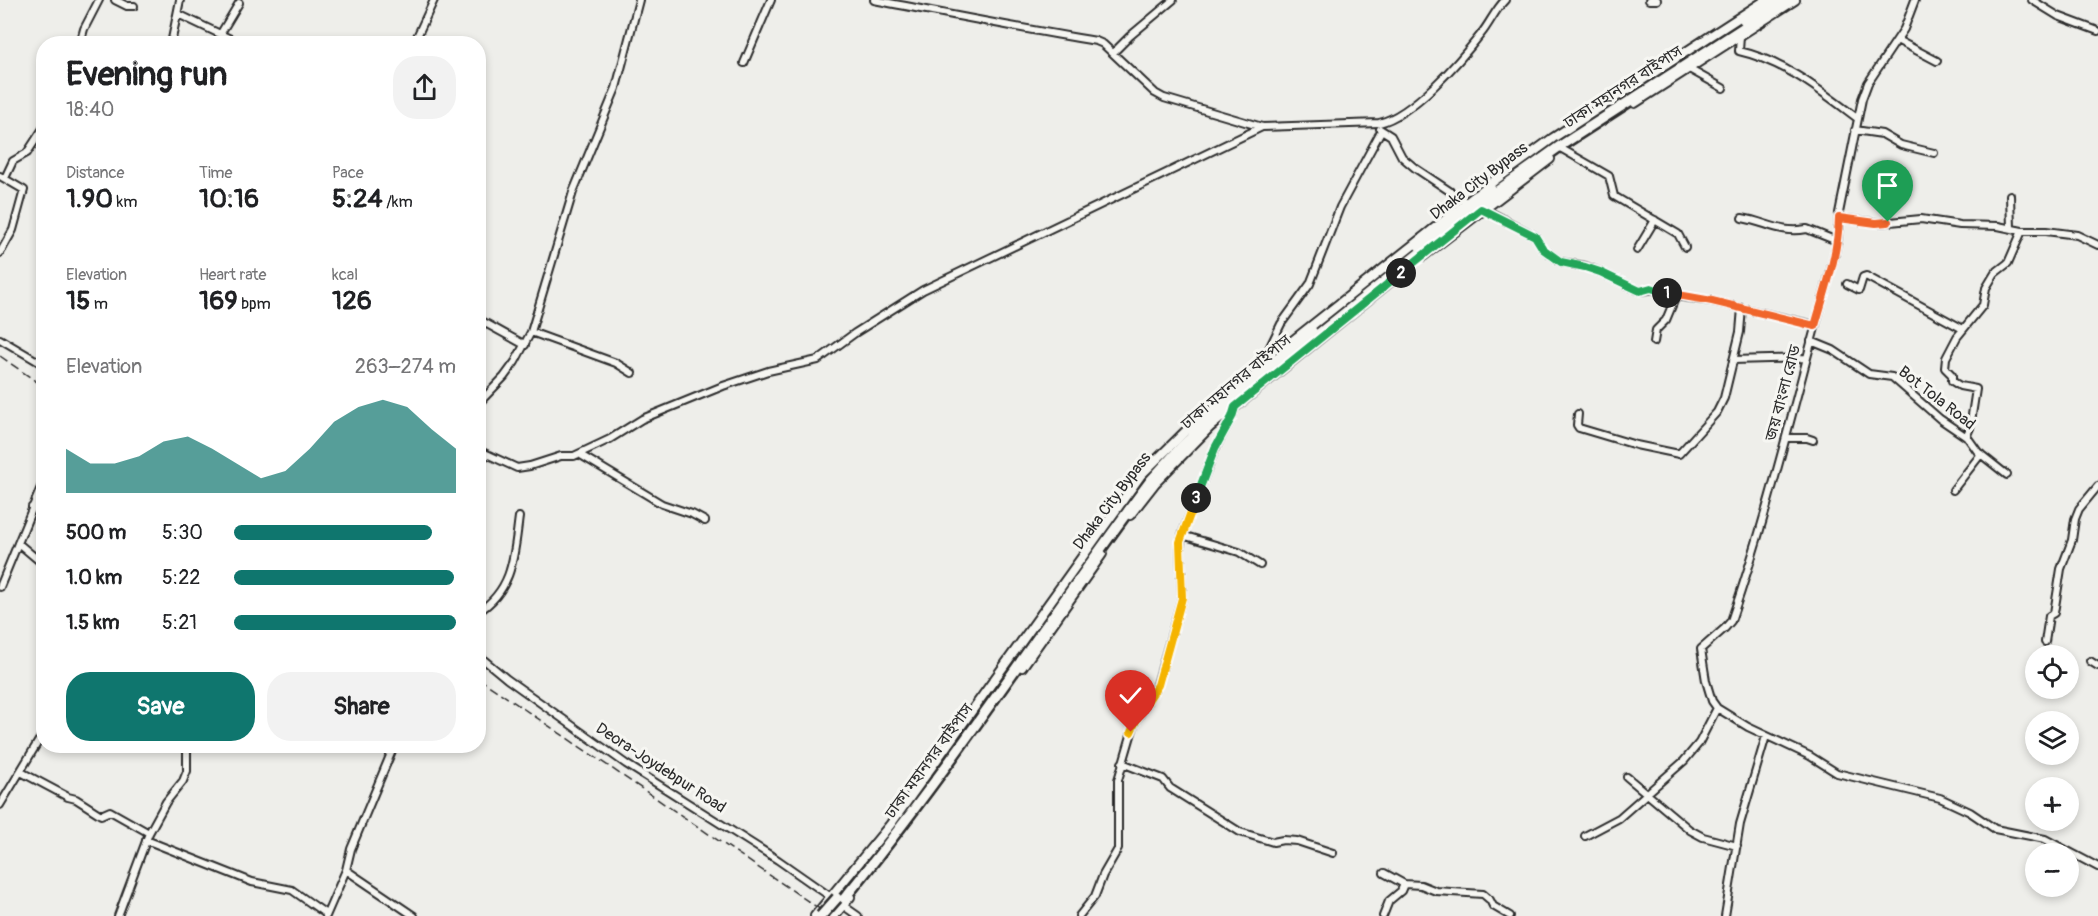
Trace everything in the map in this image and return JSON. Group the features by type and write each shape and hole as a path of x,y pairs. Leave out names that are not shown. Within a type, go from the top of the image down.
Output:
{"highway":[{"name":"Dhaka City Bypass","path":"821,916 839,900 920,792 1145,477 1198,423 1495,186 1556,142 1774,0"},
{"name":"ঢাকা মহানগর বাইপাস","path":"829,916 839,900 878,857 1151,480 1182,446 1233,402 1497,191 1560,146 1786,0"}],"main road":[{"path":"834,916 839,900 897,816 1142,475 1203,414 1466,202 1553,138 1766,0"},
{"path":"815,916 839,900 932,793 1117,533 1155,483 1210,427 1481,209 1562,149 1795,0"}],"street":[{"path":"82,36 99,0"},
{"path":"115,0 127,6 134,6"},
{"path":"173,36 180,0"},
{"path":"417,36 434,0"},
{"path":"486,395 504,376 531,332 573,192 616,88 639,0"},
{"path":"744,63 771,0"},
{"path":"874,0 928,12 947,13 1096,41 1113,53 1155,93 1164,98 1262,127 1379,123 1391,120 1420,100 1474,42 1505,0"},
{"path":"1113,53 1173,0"},
{"path":"1649,0 1657,0"},
{"name":"জয় বাংলা রোড","path":"1717,708 1708,691 1701,649 1731,621 1754,553 1838,241 1839,218 1857,118 1866,88 1906,24 1915,0"},
{"path":"2032,0 2058,16 2098,31"},
{"path":"221,33 238,3"},
{"path":"178,14 226,36"},
{"path":"1740,36 1739,51 1776,63 1817,87 1857,118"},
{"path":"1897,40 1937,61"},
{"path":"1689,69 1723,88"},
{"path":"1260,367 1281,324 1310,284 1340,207 1381,131 1379,123"},
{"path":"486,454 519,468 561,456 579,454 610,439 642,419 723,386 777,369 818,360 847,338 922,290 1262,127"},
{"path":"1855,130 1883,134 1901,145 1934,153"},
{"path":"1381,131 1391,136 1402,157 1415,168 1466,202"},
{"path":"0,253 13,230 24,192 23,189 2,177 13,161 27,153 36,139"},
{"path":"1562,149 1609,176 1614,196 1678,234 1685,247"},
{"path":"2010,195 2010,228"},
{"path":"1481,209 1535,236 1543,249 1561,262 1593,269 1640,291 1655,289 1676,296 1712,301 1815,326"},
{"path":"1742,218 1789,231 1799,232 1807,229 1838,241"},
{"path":"1839,218 1880,223 1921,219 1960,225 1998,226 2022,231 2040,230 2074,234 2098,245"},
{"path":"1637,250 1655,220"},
{"path":"1966,437 1970,428 1976,389 1953,382 1952,375 1945,366 1951,348 1983,305 1986,288 1995,273 2008,263 2022,231"},
{"path":"1847,284 1858,290 1866,276 1964,329"},
{"path":"1654,342 1656,330 1666,320 1676,296"},
{"path":"1578,414 1577,425 1580,428 1636,445 1679,454 1717,412 1724,398 1741,328 1742,308"},
{"path":"486,323 525,345"},
{"path":"531,332 616,363 632,373"},
{"path":"0,339 36,360"},
{"name":"Bot Tola Road","path":"1811,341 1833,350 1869,374 1892,377 1940,419 1966,437 1981,454 2007,475"},
{"path":"1733,360 1806,358"},
{"path":"1079,916 1095,896 1103,875 1118,849 1118,780 1135,722 1158,685 1182,598 1180,548 1182,535 1215,448 1235,407"},
{"path":"1786,438 1813,440"},
{"path":"579,454 662,504 705,521"},
{"path":"1953,490 1981,454"},
{"path":"2045,642 2049,615 2054,612 2061,569 2072,540 2075,519 2079,509 2098,486"},
{"path":"0,587 36,500"},
{"path":"486,606 494,601 510,570 516,550 519,517"},
{"path":"1182,535 1239,552 1260,565"},
{"path":"18,543 36,559"},
{"path":"0,561 9,565"},
{"path":"2090,661 2098,666"},
{"name":"Deora-Joydebpur Road","path":"486,662 626,764 839,900 858,916"},
{"path":"1586,836 1619,818 1684,761 1699,743 1717,708 1766,736 1810,756 1837,773 1940,798 1970,812 1995,829 2045,839 2098,867"},
{"path":"1725,916 1740,824 1766,736"},
{"path":"0,805 36,746"},
{"path":"118,916 149,832 187,771 187,753"},
{"path":"146,840 252,882 292,890 326,915 391,753"},
{"path":"1122,763 1163,779 1170,788 1240,832 1273,842 1297,841 1333,853"},
{"path":"21,772 76,799 101,815 110,812 149,832"},
{"path":"1627,777 1690,830 1709,839 1737,846"},
{"path":"346,870 414,916"},
{"path":"1384,873 1404,884 1421,885 1436,891 1483,894 1493,906 1510,916"},
{"path":"1383,916 1389,902 1401,891 1404,884"}],"railway":[{"path":"0,356 36,381"},
{"path":"486,683 830,916"}],"route":[{"path":"1131,732 1139,714 1158,685 1182,598 1180,542 1182,535 1215,448 1235,407 1481,209 1535,236 1543,249 1561,262 1600,272 1628,287 1640,291 1651,288 1676,296 1712,301 1815,326 1834,258 1839,218 1876,223 1888,222"}]}
